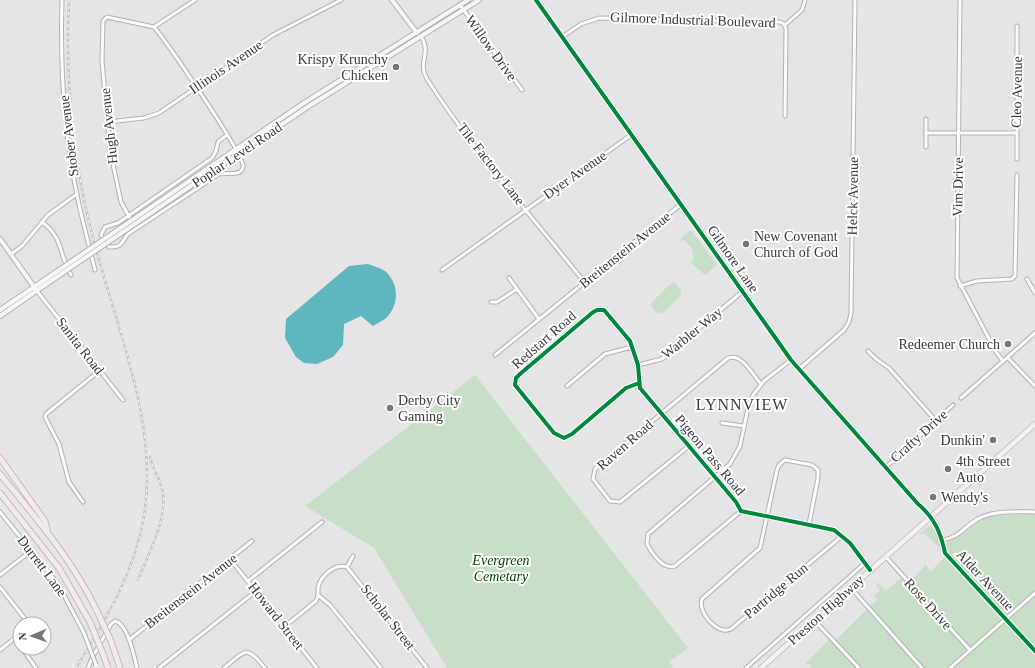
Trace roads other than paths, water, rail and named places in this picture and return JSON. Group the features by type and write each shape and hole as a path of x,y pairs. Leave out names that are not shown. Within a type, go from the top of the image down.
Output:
{"highway":[{"path":"0,458 45,521 47,530"},
{"path":"0,474 47,530 74,568 111,641 120,668"},
{"path":"0,493 48,551 70,586 90,622 108,668"}],"main road":[{"path":"392,0 416,32 421,36"},
{"name":"Poplar Level Road","path":"0,310 304,102 468,0"},
{"name":"Poplar Level Road","path":"0,316 312,104 479,0"},
{"path":"0,239 37,291"},
{"name":"Preston Highway","path":"761,668 1035,424"}],"street":[{"name":"Stober Avenue","path":"62,0 62,76 67,128 77,194 95,270"},
{"path":"195,0 154,27 196,88 227,135 244,162 241,171 236,174 219,174 128,234 123,243 119,246 109,247 103,239 102,231 105,227 118,223 212,158 216,151 218,142 227,135"},
{"name":"Illinois Avenue","path":"108,122 153,116 273,35 341,0"},
{"name":"Gilmore Lane","path":"536,0 680,205 792,360 918,504 932,516"},
{"path":"785,25 802,10 805,0"},
{"name":"Helck Avenue","path":"799,369 844,330 851,316 855,0"},
{"name":"Vim Drive","path":"960,0 957,273 960,286 996,352 1003,361"},
{"name":"Willow Drive","path":"460,5 522,90"},
{"name":"Hugh Avenue","path":"136,229 120,202 110,150 102,52 104,18 154,27"},
{"name":"Gilmore Industrial Boulevard","path":"562,37 582,24 603,18 780,22 785,25 785,116"},
{"name":"Cleo Avenue","path":"1017,159 1018,26"},
{"name":"Tile Factory Lane","path":"421,36 426,47 423,66 427,79 461,128 585,283"},
{"path":"926,119 926,147"},
{"path":"927,133 1017,133"},
{"name":"Dyer Avenue","path":"442,270 631,135"},
{"path":"960,286 977,282 1012,279 1016,274 1017,175"},
{"path":"11,254 22,246 48,215 77,194"},
{"name":"Breitenstein Avenue","path":"495,355 680,205"},
{"path":"42,222 55,235 62,248 66,268 71,275"},
{"path":"509,278 539,319"},
{"path":"1027,279 1035,293"},
{"path":"491,302 497,302 517,289"},
{"name":"Sanita Road","path":"37,291 123,400"},
{"name":"Warbler Way","path":"638,365 662,359 742,292"},
{"name":"Redstart Road","path":"632,347 629,339 618,325 606,312 600,310 592,313 516,378 515,385 516,389 558,437 568,437 626,388 639,383"},
{"path":"961,398 1035,333"},
{"path":"568,386 605,354 632,347 638,365 639,383"},
{"path":"868,352 889,368 936,421"},
{"name":"Raven Road","path":"689,446 622,501 611,502 593,479 593,473 596,469 729,357 736,357 740,360 762,384"},
{"path":"1008,358 1035,386"},
{"path":"741,511 675,566 666,566 647,544 648,534 716,478 730,464 736,456 751,398 762,384 792,360"},
{"path":"83,502 69,482 59,444 46,421 45,416 99,371"},
{"name":"Pigeon Pass Road","path":"639,383 640,388 716,478 741,511 834,530 842,536 870,570"},
{"name":"Crafty Drive","path":"886,467 954,405"},
{"path":"722,422 744,426"},
{"path":"768,516 777,470 782,462 789,460 812,465 819,472 809,524"},
{"name":"Durrett Lane","path":"0,512 58,584 84,633 97,666"},
{"path":"942,540 956,536 980,517 992,513 1035,512"},
{"name":"Partridge Run","path":"768,516 763,541 759,551 702,599 701,608 708,618 720,630 730,630 842,536"},
{"name":"Alder Avenue","path":"932,516 942,540 945,553 1035,651"},
{"path":"248,581 322,522"},
{"name":"Breitenstein Avenue","path":"129,640 252,541"},
{"path":"0,575 32,550"},
{"path":"353,556 347,567 337,567 330,571 318,588 319,596 330,605 381,668"},
{"name":"Rose Drive","path":"886,557 970,650"},
{"path":"746,668 865,563"},
{"name":"Howard Street","path":"234,564 317,668"},
{"name":"Scholar Street","path":"347,567 427,668"},
{"path":"0,587 23,616"},
{"path":"851,588 922,668"},
{"path":"158,668 256,591"},
{"path":"950,668 1035,593"},
{"path":"284,627 309,608 319,596"},
{"path":"814,620 859,668"},
{"path":"88,668 111,624 115,621 122,624 129,640 137,668"},
{"path":"0,650 12,640"},
{"path":"224,668 243,653 248,652 256,656 265,668"},
{"path":"28,656 36,668"}],"water":[{"path":"368,264 385,271 393,282 396,301 391,313 385,319 373,326 361,316 344,324 343,345 333,357 317,364 304,363 296,357 285,338 286,319 349,266"}],"railway":[{"path":"69,0 68,60 72,120 80,180 102,272 133,376 141,410 146,446 147,481 144,516 134,557 118,595 76,668"},
{"path":"138,580 152,547 163,511 162,489 150,457"}],"place":[{"name":"Krispy Krunchy Chicken","path":"396,67"},
{"name":"New Covenant Church of God","path":"746,244"},
{"name":"Redeemer Church","path":"1008,344"},
{"name":"Derby City Gaming","path":"390,408"},
{"name":"Dunkin'","path":"993,440"},
{"name":"4th Street Auto","path":"948,469"},
{"name":"Wendy's","path":"933,497"}],"district":[{"name":"LYNNVIEW","path":"742,404"}],"park label":[{"name":"Evergreen Cemetary","path":"501,568"}]}
